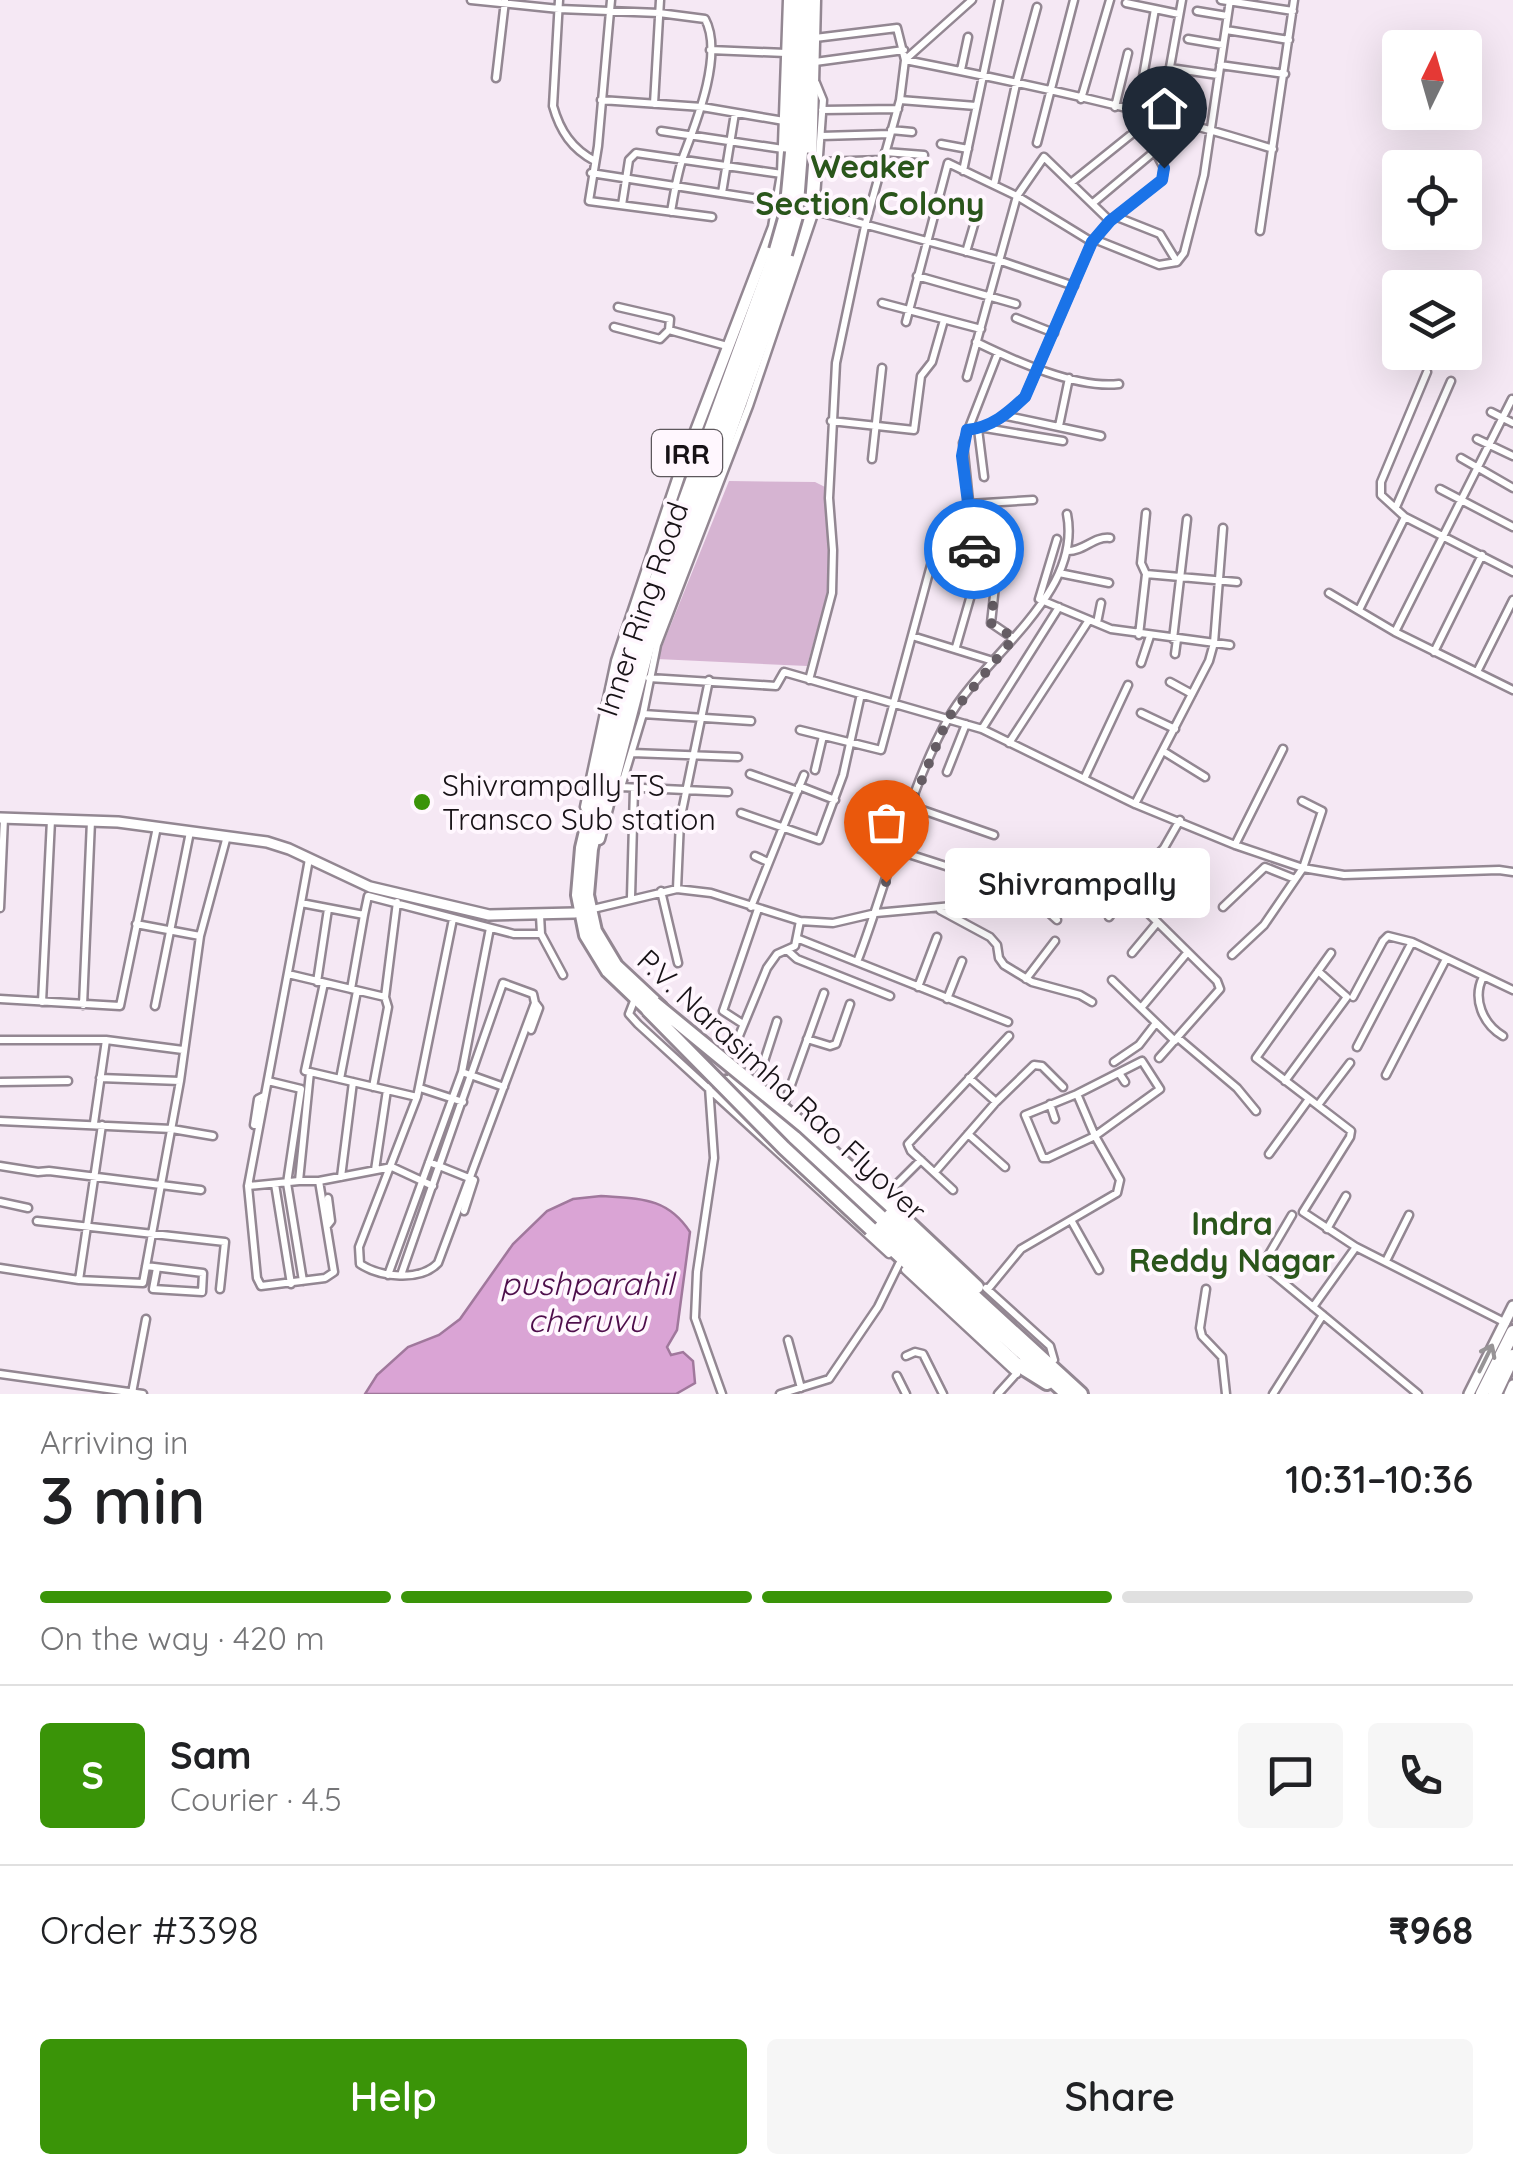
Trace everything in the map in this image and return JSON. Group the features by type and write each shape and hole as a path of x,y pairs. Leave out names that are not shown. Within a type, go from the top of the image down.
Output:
{"highway":[{"name":"P.V. Narasimha Rao Flyover","path":"792,0 791,174 782,231 627,658 582,848 578,895 586,934 608,971 1081,1394"},
{"name":"P.V. Narasimha Rao Flyover","path":"806,0 800,175 792,234 636,662 591,849 587,895 595,931 616,966 651,1006 1064,1394"},
{"path":"651,1006 804,1126 1058,1364"},
{"path":"651,1006 864,1227 1019,1371 1050,1384"},
{"path":"1482,1394 1510,1327"},
{"path":"1495,1394 1513,1356"},
{"name":"Inner Ring Road","path":"1058,1364 1090,1394"},
{"name":"Inner Ring Road","path":"1050,1384 1064,1394"}],"main road":[{"name":"Inner Ring Road","path":"792,0 780,203 681,470 617,660 575,868 575,910 594,960 634,1001 1050,1384"},
{"name":"Inner Ring Road","path":"815,0 812,210 650,643 637,714 593,870 593,908 603,940 625,973 780,1116 882,1201"}],"street":[{"path":"471,0 559,4 610,12 659,12 705,19 710,50 702,106 682,160 671,212"},
{"path":"611,0 590,201 712,217"},
{"path":"654,104 660,0"},
{"path":"905,60 972,0"},
{"path":"963,172 999,0"},
{"path":"1037,144 1074,0"},
{"path":"1081,99 1110,0"},
{"path":"981,428 1006,415 1025,397 1093,241 1112,218 1162,180 1164,168 1156,152 1182,0"},
{"path":"1260,232 1294,0"},
{"path":"1177,262 1188,239 1204,175 1227,1 1293,11"},
{"path":"496,78 505,2"},
{"path":"1126,3 1179,14"},
{"path":"559,4 553,106 569,141 580,154 595,162"},
{"path":"994,185 1037,7"},
{"path":"1072,182 1133,134 1155,9"},
{"path":"1197,11 1227,16"},
{"path":"809,680 832,593 829,498 836,363 866,226 898,109 905,60 900,32 892,27 815,38"},
{"path":"1225,30 1289,40"},
{"path":"961,71 968,38"},
{"path":"1188,39 1223,45"},
{"path":"710,50 786,54"},
{"path":"815,62 904,50"},
{"path":"1115,107 1128,52"},
{"path":"905,60 1163,118 1272,149"},
{"path":"1220,65 1285,74"},
{"path":"1170,68 1218,76"},
{"path":"728,792 617,789 632,753 637,714 657,645 749,406 812,210 823,100 814,80"},
{"path":"601,100 702,106 785,121"},
{"path":"900,100 976,106"},
{"path":"822,110 898,109"},
{"path":"722,193 735,112"},
{"path":"661,131 784,149"},
{"path":"821,136 912,132"},
{"path":"940,144 968,149"},
{"path":"1093,203 1156,152"},
{"path":"622,204 629,160 636,153 784,174"},
{"path":"819,162 924,155"},
{"path":"967,377 1017,196 1044,157 1112,218 1160,234 1177,262"},
{"path":"906,322 948,163 1017,196 1093,241 1159,265 1177,262"},
{"path":"592,173 812,210 1001,261 1074,286"},
{"path":"966,252 976,218"},
{"path":"917,276 1016,304"},
{"path":"882,303 981,329"},
{"path":"614,326 660,340 669,330 670,319 618,308"},
{"path":"1016,318 1054,332"},
{"path":"831,421 914,430 922,376 932,362 944,320"},
{"path":"669,330 728,346"},
{"path":"976,342 1070,378 1102,386 1120,384"},
{"path":"998,353 967,430 962,456 976,555 997,568 991,623 1014,638"},
{"path":"872,460 882,368"},
{"path":"1427,372 1381,482 1382,495 1405,518 1513,572"},
{"path":"1059,426 1070,378"},
{"path":"1396,507 1451,381"},
{"path":"1395,632 1512,400"},
{"path":"1491,412 1513,423"},
{"path":"1006,415 1100,436"},
{"path":"967,430 981,428 1063,441"},
{"path":"981,428 984,477"},
{"path":"1477,438 1513,456"},
{"path":"1461,458 1513,488"},
{"path":"1440,489 1513,527"},
{"path":"970,504 1032,500"},
{"path":"1139,635 1146,574 1141,563 1146,513"},
{"path":"857,962 911,806 948,718 1043,601 1067,550 1067,514"},
{"path":"1359,610 1405,518"},
{"path":"1175,654 1188,519"},
{"path":"1135,804 1209,661 1214,643 1223,528"},
{"path":"1067,550 1078,551 1101,538 1110,538"},
{"path":"1057,539 1037,595 1043,601 1139,635 1230,646"},
{"path":"800,730 881,750 934,554"},
{"path":"1434,652 1482,555"},
{"path":"1059,573 1109,583"},
{"path":"1146,574 1237,582"},
{"path":"956,647 973,588"},
{"path":"1329,593 1395,632 1513,690"},
{"path":"1476,672 1513,600"},
{"path":"1009,743 1102,603"},
{"path":"982,730 1059,607"},
{"path":"912,636 993,661"},
{"path":"1141,663 1150,636"},
{"path":"649,678 776,686 782,672 948,718 982,730 1135,804 1235,846 1303,868 1344,875 1513,872"},
{"path":"678,889 680,821 709,680"},
{"path":"1170,682 1192,694"},
{"path":"1084,778 1128,685"},
{"path":"741,812 819,840 844,774 861,694"},
{"path":"1142,713 1174,729"},
{"path":"637,714 752,722"},
{"path":"947,772 966,724"},
{"path":"815,770 822,736"},
{"path":"1235,846 1283,750"},
{"path":"1163,751 1205,777"},
{"path":"632,753 738,757"},
{"path":"750,774 835,800"},
{"path":"744,1024 723,1011 768,862 804,775"},
{"path":"632,897 634,788"},
{"path":"1232,955 1254,937 1303,868 1322,811 1302,801"},
{"path":"911,806 994,835"},
{"path":"0,908 2,818 51,818 267,842 453,919 514,934 541,934"},
{"path":"42,1002 51,818"},
{"path":"83,1005 92,820"},
{"path":"632,820 680,821"},
{"path":"1109,917 1136,878 1164,848 1180,820"},
{"path":"0,999 120,1006 157,827"},
{"path":"155,1006 190,832"},
{"path":"0,1268 79,1280 143,1283 180,1081 200,936 227,836"},
{"path":"896,850 955,869"},
{"path":"755,856 768,862"},
{"path":"309,858 248,1186 261,1286 325,1278 334,1272 320,1181"},
{"path":"593,908 678,889 711,894 800,921 833,923 876,913 1007,901 1045,861 1120,870 1136,878"},
{"path":"1070,902 1095,866"},
{"path":"1224,907 1265,867 1295,879"},
{"path":"1022,888 1058,920"},
{"path":"661,891 678,963"},
{"path":"1127,892 1217,981 1220,989 1159,1058"},
{"path":"340,1079 368,896 490,916 575,910"},
{"path":"373,1088 388,1007 384,998 397,902"},
{"path":"301,903 364,916"},
{"path":"328,909 321,982 305,1071 418,1097"},
{"path":"522,914 540,916 575,910"},
{"path":"939,910 990,937 998,945 998,958 1004,965 1026,978 1080,994 1092,1002"},
{"path":"540,916 541,934 563,975"},
{"path":"453,919 418,1097 359,1252 360,1264 388,1276 431,1270 438,1263 535,1003"},
{"path":"726,1066 767,968 777,954 794,946 800,921"},
{"path":"1132,953 1157,923"},
{"path":"136,924 200,936"},
{"path":"388,1276 462,1072 490,928"},
{"path":"1353,998 1388,936 1412,942 1513,990"},
{"path":"918,987 937,937"},
{"path":"798,940 1008,1022"},
{"path":"1026,978 1055,941"},
{"path":"1357,1047 1412,942"},
{"path":"786,949 796,958 890,996"},
{"path":"1140,1008 1187,953"},
{"path":"1331,953 1256,1056 1258,1062 1350,1130 1350,1136 1302,1210 1356,1247 1510,1327"},
{"path":"1386,1076 1446,959"},
{"path":"947,999 962,961"},
{"path":"1285,1081 1346,998 1318,971"},
{"path":"288,974 384,998"},
{"path":"1483,977 1478,988 1479,1001 1491,1029 1503,1036"},
{"path":"1112,980 1156,1023 1237,1088 1256,1111"},
{"path":"400,1274 503,982 533,994 539,1008 531,1030"},
{"path":"780,1116 824,992"},
{"path":"634,1001 629,1014 1019,1371 998,1394"},
{"path":"806,1038 833,1047 850,1004"},
{"path":"754,1092 778,1021"},
{"path":"1114,1062 1139,1045 1156,1023"},
{"path":"953,1190 908,1147 910,1141 1009,1036"},
{"path":"0,1040 106,1040 184,1050"},
{"path":"79,1280 97,1175 100,1078 106,1040"},
{"path":"1142,1061 1160,1087 1159,1092 1095,1136 1043,1158 1026,1115 1077,1094 1142,1061"},
{"path":"1318,1105 1350,1062"},
{"path":"935,1172 1034,1065 1042,1066 1063,1087"},
{"path":"302,1281 286,1183 310,1072"},
{"path":"462,1072 504,1087"},
{"path":"1119,1073 1125,1082"},
{"path":"100,1078 180,1081"},
{"path":"969,1078 996,1102"},
{"path":"0,1082 68,1081"},
{"path":"268,1082 305,1090"},
{"path":"341,1176 353,1082"},
{"path":"708,1086 714,1158 697,1272 695,1318 722,1394"},
{"path":"420,1088 463,1102"},
{"path":"299,1182 305,1090"},
{"path":"375,1170 387,1090"},
{"path":"988,1289 1021,1249 1119,1190 1120,1180 1077,1094"},
{"path":"254,1125 258,1100 264,1096"},
{"path":"1269,1154 1309,1098"},
{"path":"1050,1104 1055,1119"},
{"path":"0,1121 172,1128 213,1136"},
{"path":"968,1134 1005,1168"},
{"path":"882,1201 919,1158"},
{"path":"882,1201 919,1158"},
{"path":"430,1162 471,1178 474,1183 464,1212"},
{"path":"0,1166 160,1182 201,1190"},
{"path":"248,1186 320,1181 392,1167 433,1186"},
{"path":"276,1184 291,1284"},
{"path":"1327,1229 1346,1196"},
{"path":"327,1226 331,1221 328,1198"},
{"name":"Inner Ring Road","path":"882,1201 1050,1346 1058,1364"},
{"path":"0,1202 28,1208"},
{"path":"864,1227 867,1213"},
{"path":"1386,1262 1409,1214"},
{"path":"1292,1215 1265,1268 1418,1394"},
{"path":"1071,1220 1099,1270"},
{"path":"37,1221 225,1242 220,1289"},
{"path":"1313,1308 1356,1247"},
{"path":"785,1393 824,1382 833,1374 884,1298 899,1264"},
{"path":"146,1266 203,1273 202,1292 153,1289 157,1268"},
{"path":"1206,1289 1200,1328 1225,1363 1226,1394"},
{"path":"1468,1394 1510,1327 1513,1306"},
{"path":"1273,1394 1323,1316"},
{"path":"132,1392 146,1319"},
{"path":"788,1340 800,1388"},
{"path":"906,1356 924,1354 943,1394"},
{"path":"0,1374 143,1394"},
{"path":"896,1376 906,1394"},
{"path":"1508,1394 1513,1385"}],"shaded area":[{"path":"729,481 815,482 829,489 832,576 807,666 657,659"}],"water":[{"name":"pushparahil cheruvu","path":"573,1199 640,1199 662,1206 690,1232 677,1330 667,1347 671,1355 683,1352 693,1361 695,1383 676,1394 365,1394 377,1375 408,1347 439,1335 460,1319 513,1244 547,1211"}],"way so far":[{"path":"886,882 911,806 948,718 1014,638 991,623 997,568 976,555 974,549"}],"place":[{"name":"Shivrampally TS Transco Sub station","path":"422,802"},
{"name":"Shivrampally","path":"886,882"}],"district":[{"name":"Weaker Section Colony","path":"870,184"},
{"name":"Indra Reddy Nagar","path":"1232,1242"}],"route":[{"path":"974,549 962,456 967,430 984,428 1025,397 1092,242 1110,221 1162,180 1164,168"}]}
